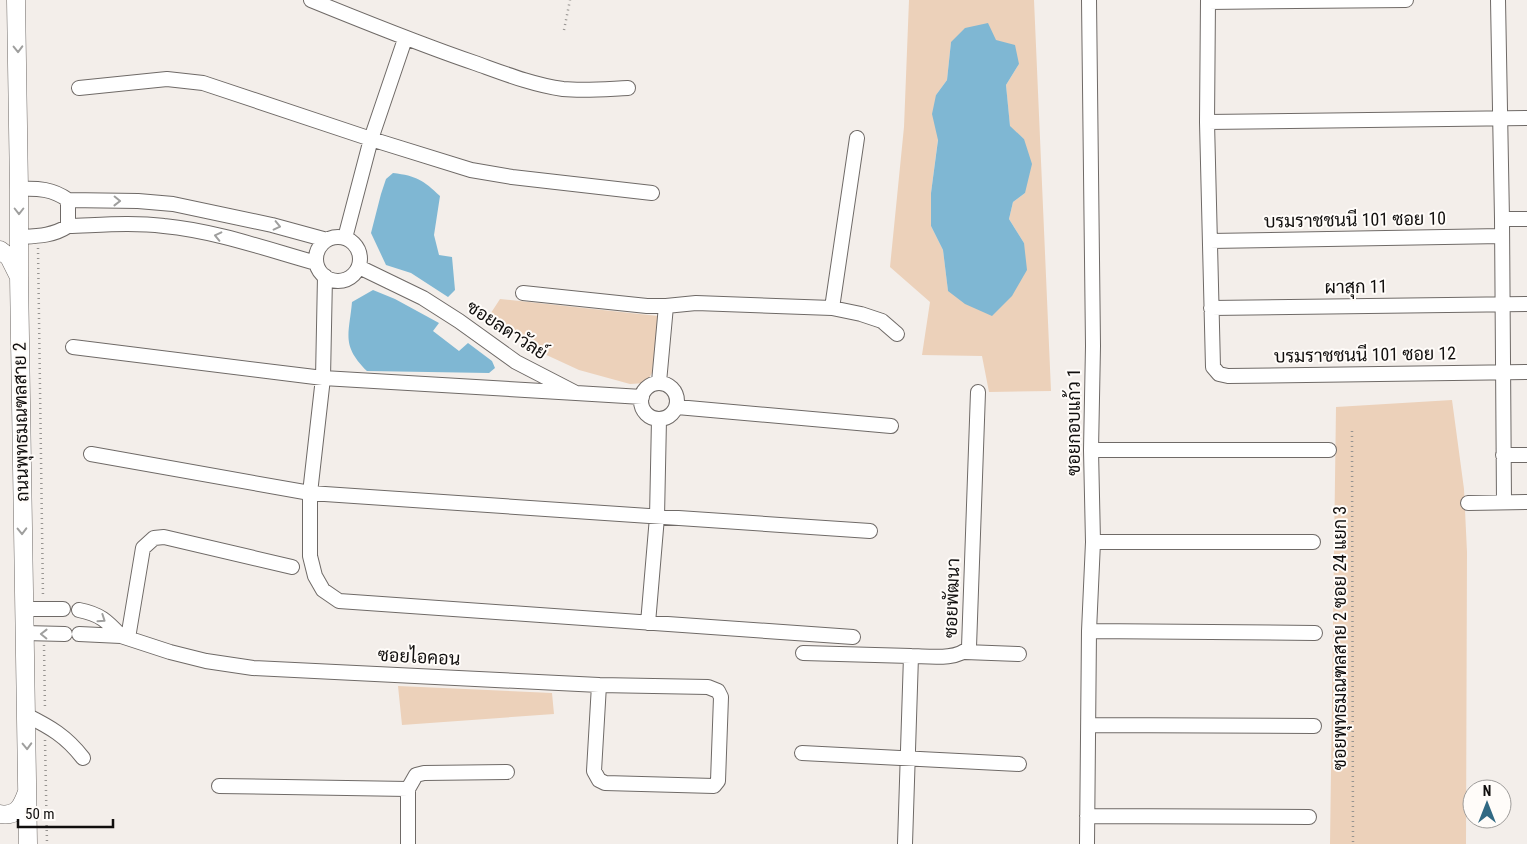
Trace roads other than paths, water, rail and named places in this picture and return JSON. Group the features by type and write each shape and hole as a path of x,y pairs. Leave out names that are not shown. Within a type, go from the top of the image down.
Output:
{"main road":[{"name":"ถนนพุทธมณฑลสาย 2","path":"16,0 23,609 28,844"},
{"path":"0,250 9,257 19,276"},
{"path":"0,814 8,816 15,813 23,803 28,789"}],"street":[{"path":"311,0 405,39 502,72 562,88 587,90 628,88"},
{"name":"ซอยกอบแก้ว 1","path":"1087,844 1089,631 1093,542 1090,0"},
{"path":"1211,308 1207,122 1208,1 1406,0"},
{"path":"1498,0 1501,119 1504,502"},
{"path":"345,238 370,139 405,39"},
{"path":"80,88 166,79 203,83 370,139 471,170 520,178 652,193"},
{"path":"1207,122 1527,118"},
{"path":"832,308 857,138"},
{"path":"19,189 38,188 49,190 60,194 68,200 138,201 173,204 272,225 327,240"},
{"path":"68,200 68,226"},
{"path":"1502,219 1527,219"},
{"path":"19,237 59,232 68,226 137,223 198,231 316,262"},
{"name":"บรมราชชนนี 101 ซอย 10","path":"1210,241 1502,236"},
{"path":"336,237 345,238 353,242 358,250 360,258 359,267 348,280 339,282 324,276 318,270 316,254 320,246 327,240 336,237"},
{"name":"ซอยลดาวัลย์","path":"359,267 423,298 516,362 576,393 642,397"},
{"path":"325,276 323,378 310,493 310,556 315,576 323,590 339,601 853,637"},
{"path":"523,293 666,306 696,304 832,308 882,321 898,334"},
{"name":"ผาสุก 11","path":"1211,308 1527,304"},
{"path":"659,382 666,306"},
{"name":"บรมราชชนนี 101 ซอย 12","path":"1211,308 1213,367 1219,374 1228,376 1527,372"},
{"path":"73,347 323,378 576,393"},
{"path":"659,382 665,383 673,388 678,401 677,407 668,417 659,419 648,414 643,409 642,397 650,385 659,382"},
{"name":"ซอยพัฒนา","path":"803,653 957,656 965,652 969,647 978,392"},
{"path":"677,407 891,426"},
{"path":"648,623 657,517 659,419"},
{"path":"1091,450 1329,450"},
{"path":"91,454 310,493 870,532"},
{"path":"1503,455 1527,455"},
{"path":"1468,503 1527,502"},
{"path":"124,637 143,548 154,538 164,537 292,567"},
{"path":"1093,542 1313,542"},
{"path":"23,609 63,609"},
{"name":"ซอยไอคอน","path":"80,610 91,612 104,619 124,637"},
{"path":"1089,631 1315,633"},
{"path":"24,633 65,634"},
{"name":"ซอยไอคอน","path":"80,634 124,637 206,662 252,668 598,685 708,687 718,692 721,696 717,784 714,786 605,783 598,780 594,772 598,685"},
{"path":"965,652 1018,654"},
{"path":"905,844 911,656"},
{"path":"26,715 59,733 73,744 83,758"},
{"path":"1088,725 1314,726"},
{"path":"802,753 1019,764"},
{"path":"408,844 408,789 416,775 424,773 507,772"},
{"path":"219,786 408,789"},
{"path":"1087,816 1309,817"}],"water":[{"path":"988,23 996,40 1015,45 1019,64 1006,85 1010,126 1024,139 1032,164 1025,193 1013,202 1009,219 1024,243 1027,270 1012,296 992,316 965,304 948,291 943,250 931,226 931,193 938,140 932,114 936,95 947,80 951,42 965,28"},
{"path":"393,173 419,180 440,196 434,235 439,255 452,257 455,290 448,297 411,273 386,265 371,233 386,179"},
{"path":"373,290 395,299 439,323 433,331 459,351 468,343 492,361 495,368 489,373 367,371 353,354 350,346 349,331 352,302"}]}
